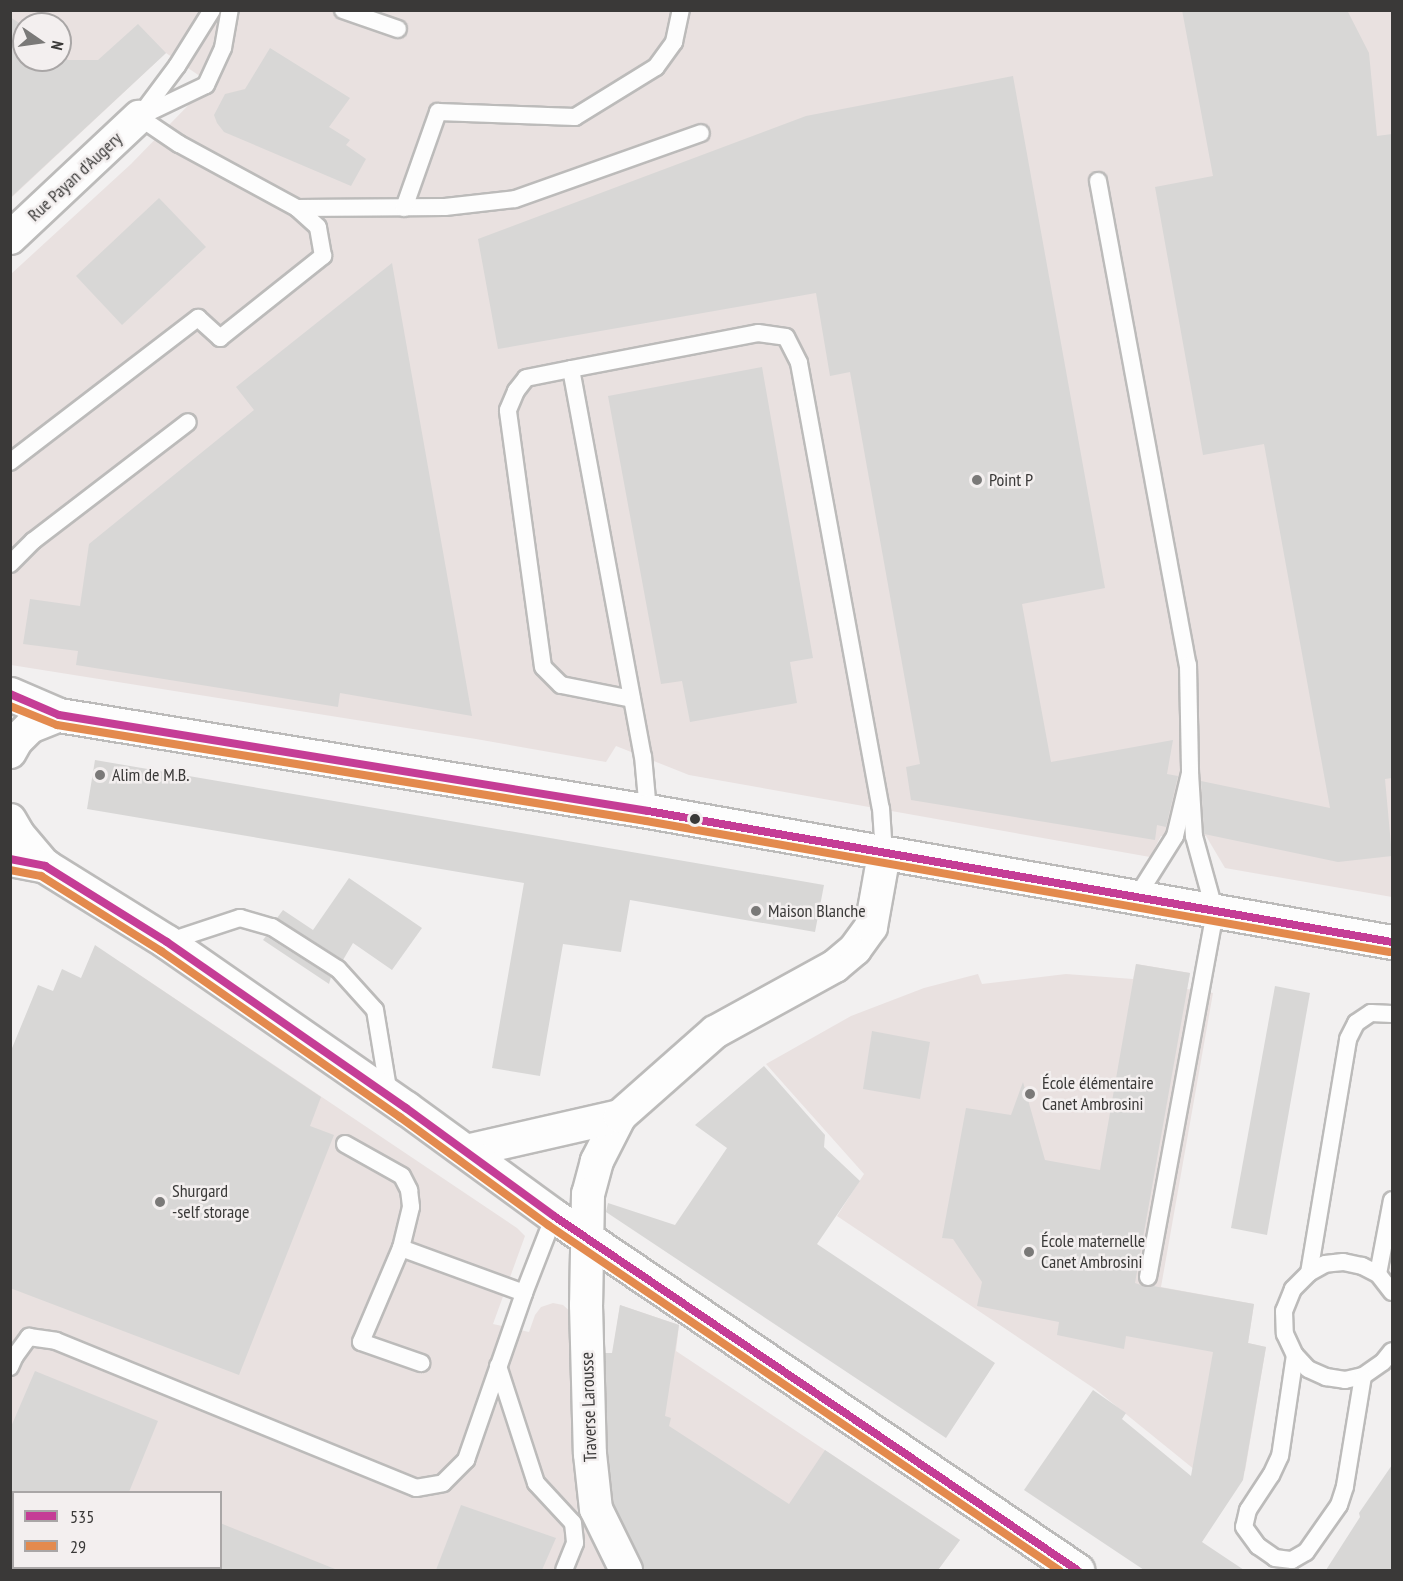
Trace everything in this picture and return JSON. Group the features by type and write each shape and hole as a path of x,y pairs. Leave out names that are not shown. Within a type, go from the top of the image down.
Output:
{"street":[{"name":"Rue Payan d'Augery","path":"10,238 139,117"},
{"path":"10,694 59,715 648,811 1392,942"},
{"path":"10,752 16,741 30,727 59,715"},
{"path":"10,820 18,834 45,866 167,942 390,1097 554,1216 587,1236 1077,1570"},
{"path":"466,1151 620,1116 715,1032 835,966 855,949 871,927 884,854"},
{"path":"10,859 45,866"},
{"name":"Traverse Larousse","path":"620,1116 592,1174 588,1194 587,1236 590,1431 595,1498 597,1509 626,1570"}],"lane":[{"path":"139,117 194,42 212,10"},
{"path":"139,117 206,85 223,48 230,10"},
{"path":"342,10 398,29"},
{"path":"404,208 438,112 575,117 656,67 674,42 681,10"},
{"path":"10,462 198,318 220,338 323,256 318,227 297,208 179,144 139,117"},
{"path":"297,208 445,207 515,199 701,133"},
{"path":"1098,181 1188,665 1194,836 1215,912 1148,1277"},
{"path":"632,699 561,685 543,667 508,410 516,391 526,378 758,333 786,337 799,363 881,808 884,854"},
{"path":"571,369 643,756 648,811"},
{"path":"10,564 33,541 188,422"},
{"path":"1136,898 1175,836 1190,773"},
{"path":"167,942 240,918 272,927 338,969 375,1010 390,1097"},
{"path":"1309,1273 1348,1039 1356,1023 1371,1013 1392,1014"},
{"path":"345,1144 402,1176 409,1190 411,1208 401,1248 361,1342 421,1363"},
{"path":"1378,1274 1392,1200"},
{"path":"10,1367 29,1337 56,1341 416,1488 443,1483 466,1460 524,1293 554,1216"},
{"path":"401,1248 524,1293"},
{"path":"1389,1359 1363,1376 1345,1380 1326,1377 1308,1369 1295,1355 1285,1334 1284,1311 1293,1289 1309,1273 1325,1264 1344,1262 1362,1266 1378,1274 1392,1292"},
{"path":"1295,1355 1280,1456 1271,1475 1248,1510 1244,1527 1258,1546 1275,1558 1292,1560 1306,1552 1339,1505 1345,1486 1363,1376"},
{"path":"498,1366 536,1483 573,1523 575,1543 564,1570"}],"shaded area":[{"path":"11,11 1392,11 1392,897 1225,868 1206,836 1161,836 1150,857 689,775 616,746 606,762 11,665 11,274 131,164 210,83 166,53 11,198"},
{"path":"122,963 517,1228 525,1236 493,1324 529,1332 535,1315 541,1307 553,1303 563,1305 572,1313 577,1510 609,1570 11,1570 10,1240"},
{"name":"École maternelle Canet Ambrosini","path":"1136,964 1190,973 1187,989 1213,993 1161,1287 1254,1304 1248,1343 1266,1347 1245,1471 1195,1470 1095,1389 837,1216 864,1174 766,1064 851,1016 924,988 978,974 982,984 1066,974 1133,979"},
{"path":"620,1305 679,1325 676,1351 960,1540 938,1570 640,1570 635,1565 614,1506 603,1453 601,1381 608,1383"}],"building":[{"path":"1182,10 1347,10 1369,53 1377,136 1392,134 1392,778 1385,779 1392,856 1338,862 1204,834 1201,781 1330,808 1264,444 1203,455 1155,187 1213,176"},
{"path":"10,17 12,18 12,72 72,72 72,60 98,60 138,24 166,53 10,198"},
{"path":"270,48 350,98 329,127 350,140 346,145 366,159 351,186 224,132 217,123 214,115 225,94 245,89"},
{"name":"Point P","path":"1013,76 1105,588 1022,604 1051,762 1173,740 1167,774 1178,776 1166,827 1157,825 1155,840 911,800 906,767 920,764 850,372 830,376 816,293 498,349 478,239 806,116"},
{"path":"159,198 206,247 122,325 76,276"},
{"path":"392,263 472,716 340,693 338,707 76,665 78,651 23,644 30,599 80,606 89,544 254,410 236,387"},
{"path":"762,367 813,658 790,662 797,703 690,722 682,681 661,684 608,396"},
{"name":"Maison Blanche","path":"95,760 824,885 815,932 630,900 621,952 563,944 540,1076 492,1068 524,883 87,809"},
{"path":"349,878 422,928 392,970 353,943 343,960 277,918 283,910 313,930"},
{"path":"266,936 331,977 329,984 263,940"},
{"name":"Shurgard -self storage","path":"95,945 321,1097 310,1126 334,1135 239,1375 10,1288 10,1053 38,985 53,991 62,969 81,978"},
{"path":"1136,964 1190,973 1135,1283 1147,1287 1153,1286 1254,1304 1248,1343 1266,1347 1243,1480 1202,1542 1244,1570 1144,1570 1024,1490 1093,1390 1126,1413 1122,1419 1191,1476 1213,1352 1126,1336 1124,1349 1057,1335 1059,1322 977,1306 982,1282 953,1239 942,1238 966,1108 1011,1115 1023,1082 1045,1160 1100,1170"},
{"path":"1275,986 1310,993 1267,1235 1231,1228"},
{"path":"872,1031 930,1042 920,1099 863,1089"},
{"path":"764,1066 825,1135 824,1147 860,1181 817,1244 995,1363 946,1438 606,1212 608,1203 675,1225 727,1148 695,1125"},
{"path":"620,1305 679,1325 665,1416 671,1418 669,1426 789,1504 825,1450 960,1540 938,1570 644,1570 614,1506 608,1453 605,1353 612,1353"},
{"path":"35,1371 158,1421 129,1491 10,1492 10,1429"},
{"path":"1392,1465 1392,1570 1326,1570 1360,1517 1359,1513"},
{"path":"461,1505 556,1538 542,1570 436,1570"},
{"path":"222,1524 335,1569 335,1570 220,1570 222,1569"}],"transit line":[{"name":"535","path":"10,694 59,715 648,811 1392,942"},
{"name":"29","path":"10,706 57,725 646,821 1390,952"},
{"name":"535","path":"10,859 45,866 167,942 406,1108 554,1216 1077,1570"},
{"name":"29","path":"10,870 41,876 161,951 400,1117 548,1225 1059,1570"}],"place":[{"name":"Point P","path":"977,480"},
{"name":"Alim de M.B.","path":"100,775"},
{"name":"Maison Blanche","path":"756,911"},
{"name":"École élémentaire Canet Ambrosini","path":"1030,1094"},
{"name":"Shurgard -self storage","path":"160,1202"},
{"name":"École maternelle Canet Ambrosini","path":"1029,1252"}]}
